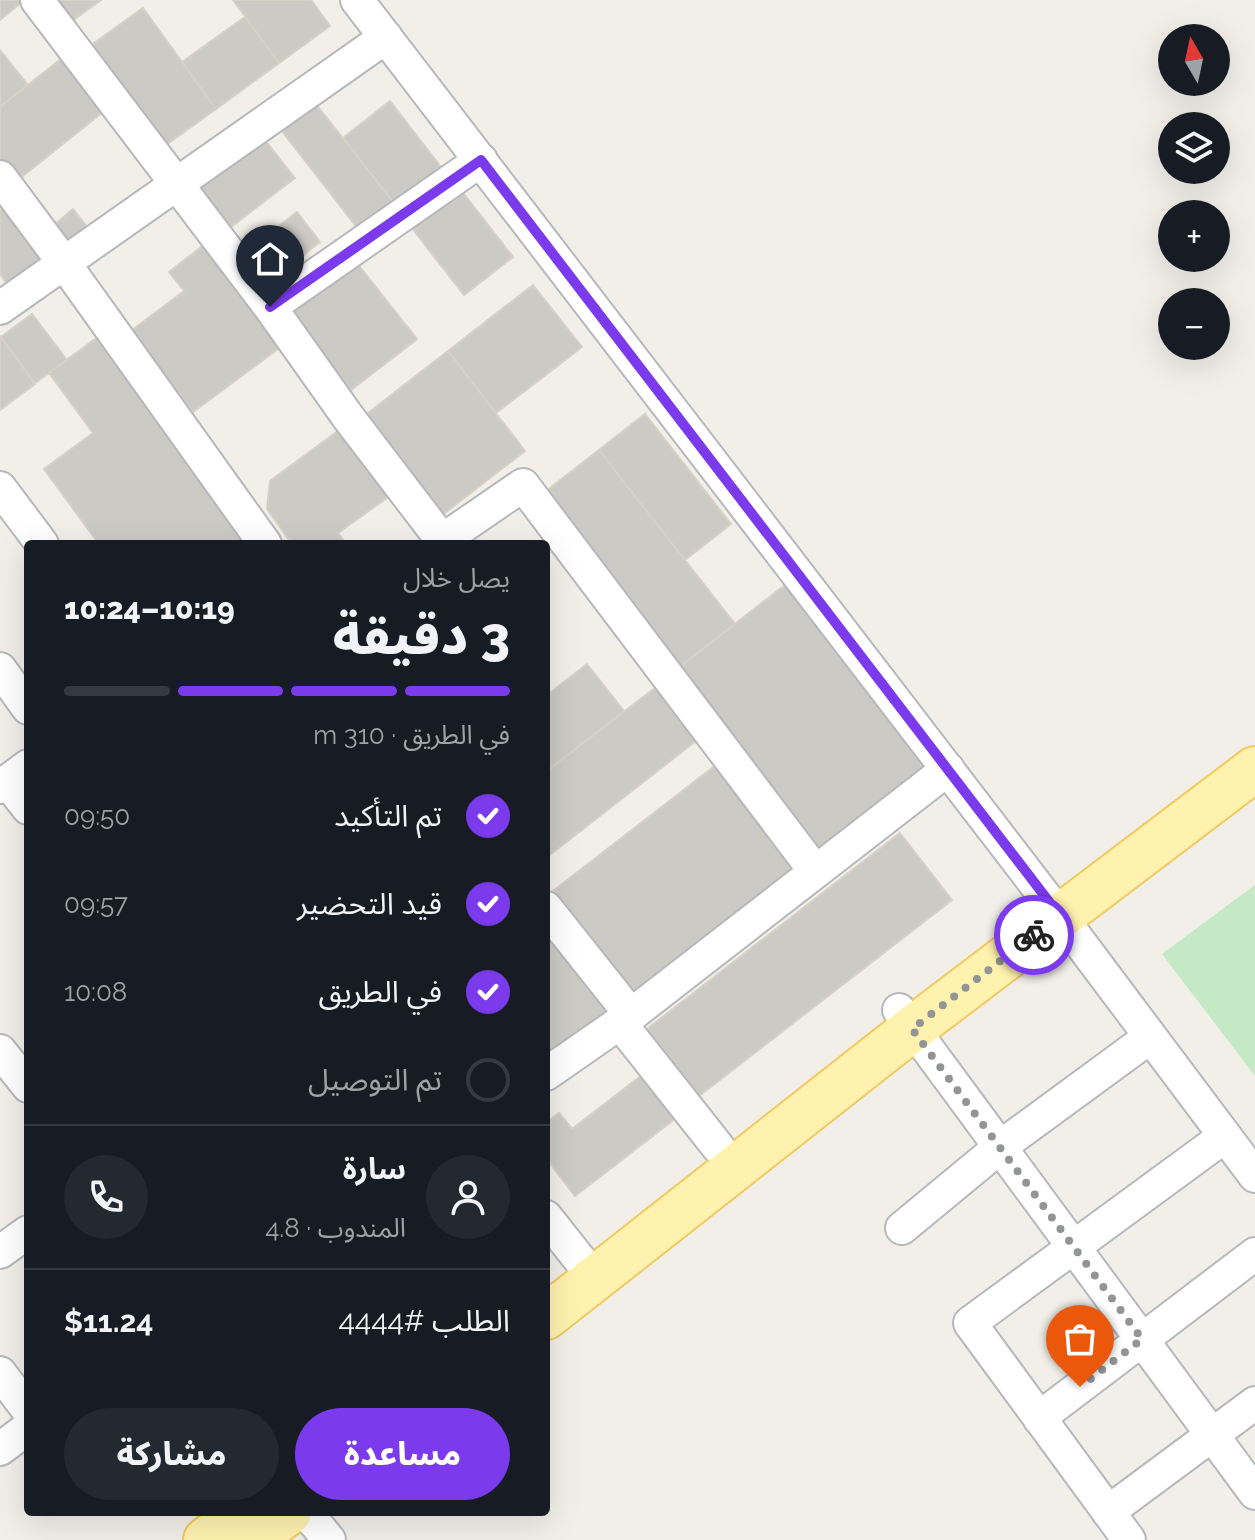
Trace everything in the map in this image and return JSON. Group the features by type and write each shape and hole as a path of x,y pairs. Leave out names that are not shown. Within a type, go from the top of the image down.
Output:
{"main road":[{"path":"574,1274 1053,907 1255,739"},
{"path":"1053,907 1255,769"},
{"path":"550,1311 574,1274 718,1147 906,1020"},
{"path":"206,1540 273,1522"}],"street":[{"path":"37,0 270,307 439,540"},
{"path":"357,0 948,769 1255,1176"},
{"path":"0,308 386,37"},
{"path":"270,307 481,160"},
{"path":"0,177 262,540"},
{"path":"443,540 523,485 815,871"},
{"path":"2,496 39,540"},
{"path":"0,669 24,702"},
{"path":"550,1071 626,1019 948,769"},
{"path":"12,778 24,800"},
{"path":"550,914 718,1147"},
{"path":"906,1020 1255,1493"},
{"path":"902,1228 1000,1147 1150,1037"},
{"path":"0,1051 24,1081"},
{"path":"1129,1540 970,1323 1225,1136"},
{"path":"550,1225 574,1274"},
{"path":"0,1252 24,1235"},
{"path":"1039,1418 1255,1254"},
{"path":"0,1373 24,1405"},
{"path":"1108,1512 1255,1403"},
{"path":"0,1449 24,1431"},
{"path":"273,1522 329,1540"}],"green space":[{"path":"1255,885 1255,1076 1162,954"}],"building":[{"path":"0,0 18,0 21,3 0,20"},
{"path":"57,0 101,0 72,21"},
{"path":"233,0 311,0 330,26 279,63"},
{"path":"143,8 216,109 163,147 90,46"},
{"path":"245,17 279,63 216,109 182,62"},
{"path":"0,50 28,85 0,107"},
{"path":"61,59 104,111 14,183 0,166 0,107"},
{"path":"390,101 441,167 394,203 343,138"},
{"path":"315,103 394,203 359,230 281,130"},
{"path":"264,139 295,178 227,230 196,192"},
{"path":"457,185 513,257 464,295 408,223"},
{"path":"8,204 46,256 8,285 0,274 0,210"},
{"path":"73,209 91,232 70,248 53,226"},
{"path":"297,212 320,242 269,281 246,252"},
{"path":"205,244 282,346 193,412 131,331 184,291 169,272"},
{"path":"356,262 417,339 351,390 291,312"},
{"path":"533,285 582,347 496,413 448,351"},
{"path":"32,314 67,360 35,383 1,337"},
{"path":"102,334 255,540 96,540 44,469 93,433 49,373"},
{"path":"0,336 35,384 0,410"},
{"path":"448,351 525,451 441,516 363,417"},
{"path":"645,414 731,524 685,560 599,450"},
{"path":"342,428 391,495 338,533 343,540 289,540 267,509 270,481"},
{"path":"599,450 735,624 677,669 541,495"},
{"path":"785,585 926,766 818,851 677,669"},
{"path":"587,664 624,711 550,769 550,693"},
{"path":"660,684 701,737 550,855 550,769"},
{"path":"716,765 798,870 634,996 553,891"},
{"path":"900,833 952,900 699,1096 647,1029"},
{"path":"550,922 614,1007 550,1056"},
{"path":"642,1075 676,1118 575,1196 550,1163 550,1120 559,1113 572,1129"}],"way so far":[{"path":"1034,935 912,1029 1142,1339 1080,1387"}],"route":[{"path":"270,307 481,160 1060,916 1034,935"}]}
